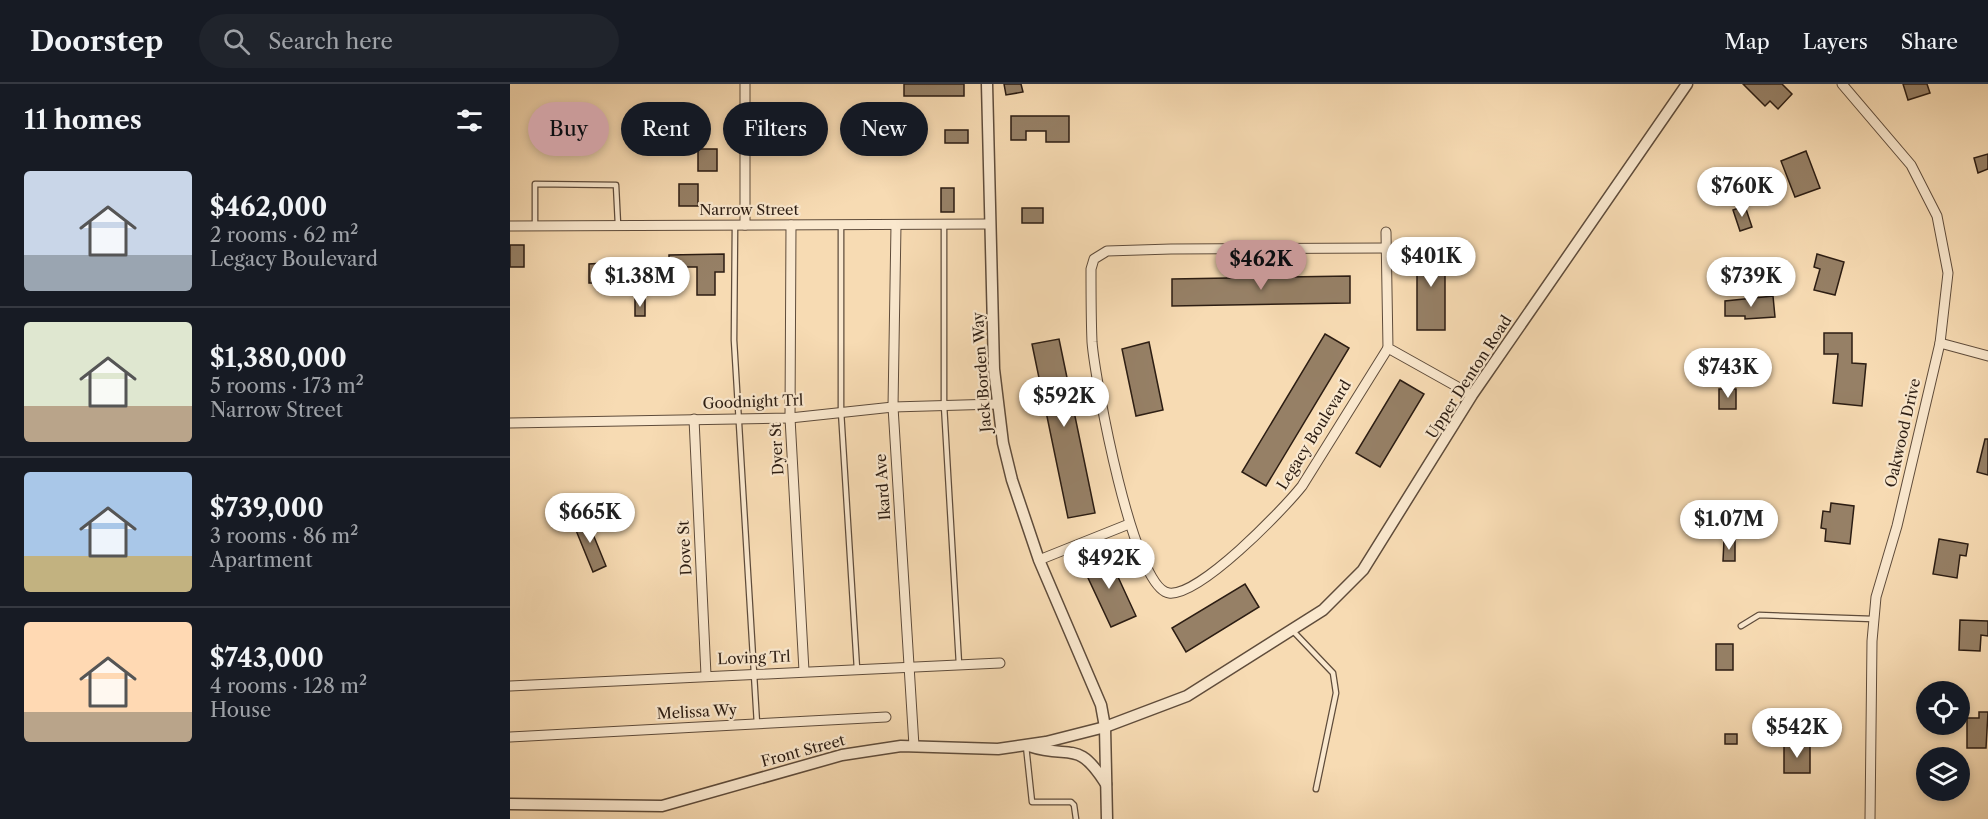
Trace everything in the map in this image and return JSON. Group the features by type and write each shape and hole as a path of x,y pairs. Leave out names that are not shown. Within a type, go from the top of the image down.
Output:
{"street":[{"path":"740,225 745,84"},
{"name":"Jack Borden Way","path":"987,84 989,224 997,404 1012,480 1039,560 1101,705 1105,727 1107,819"},
{"name":"Upper Denton Road","path":"1105,727 1187,696 1323,610 1363,570 1401,513 1472,395 1687,84"},
{"name":"Oakwood Drive","path":"1842,84 1911,165 1937,216 1948,273 1940,343 1897,526 1876,597 1870,819"},
{"name":"Narrow Street","path":"510,226 989,224"},
{"name":"Dyer St","path":"791,225 790,417 804,671"},
{"name":"Ikard Ave","path":"896,225 893,407 914,746"},
{"path":"1386,232 1388,348 1472,395"},
{"name":"Legacy Boulevard","path":"1386,248 1107,251 1094,259 1091,269 1095,366 1129,524 1152,581 1161,591 1172,594 1183,590 1227,561 1286,507 1302,486 1388,348"},
{"path":"1940,343 1988,356"},
{"name":"Goodnight Trl","path":"510,423 790,417 893,407 997,404"},
{"name":"Dove St","path":"694,419 706,675"},
{"path":"1039,560 1129,524"},
{"name":"Loving Trl","path":"510,686 1000,663"},
{"name":"Melissa Wy","path":"510,737 886,717"},
{"name":"Front Street","path":"510,804 662,806 842,754 914,746 998,749 1105,727"},
{"path":"1026,745 1043,751 1081,754 1093,763 1106,784"}],"lane":[{"path":"535,226 535,184 616,185 618,225"},
{"path":"944,224 944,405 959,664"},
{"path":"740,225 734,340 758,724"},
{"path":"841,225 841,411 857,669"},
{"path":"1741,626 1759,615 1874,619"},
{"path":"1291,629 1327,665 1335,681 1336,693 1316,789"},
{"path":"1026,745 1032,802 1071,802 1074,805 1076,819"}],"building":[{"path":"904,84 964,84 964,96 904,96"},
{"path":"1004,84 1021,84 1023,92 1006,95"},
{"path":"1743,84 1782,84 1792,94 1778,109 1770,101 1765,106"},
{"path":"1903,84 1927,84 1930,93 1908,100"},
{"path":"1011,116 1069,116 1069,142 1046,142 1046,131 1026,131 1026,140 1011,140"},
{"path":"945,130 968,130 968,143 945,143"},
{"path":"711,149 717,149 717,171 698,171 698,156 711,156"},
{"path":"1806,151 1820,188 1795,197 1781,161"},
{"path":"1988,154 1988,169 1978,173 1974,158"},
{"path":"679,184 698,184 698,206 679,206"},
{"path":"941,188 954,188 954,212 941,212"},
{"path":"1745,206 1752,227 1740,231 1733,210"},
{"path":"1022,208 1043,208 1043,223 1022,223"},
{"path":"510,245 524,245 524,267 510,267"},
{"path":"1417,245 1445,245 1445,330 1417,330"},
{"path":"724,254 724,272 715,272 715,295 697,295 697,267 676,267 676,277 657,277 657,283 603,280 603,283 589,283 589,264 669,259 669,255"},
{"path":"1817,254 1844,262 1835,295 1814,290 1820,269 1814,267"},
{"path":"1350,276 1350,303 1172,306 1172,279"},
{"path":"1773,296 1775,317 1745,319 1745,316 1725,316 1725,301"},
{"path":"635,299 645,299 645,316 635,316"},
{"path":"1824,333 1852,333 1852,363 1866,364 1862,406 1833,403 1838,354 1824,354"},
{"path":"1325,334 1349,348 1266,486 1242,472"},
{"path":"1059,339 1095,513 1068,518 1032,344"},
{"path":"1149,342 1163,410 1136,416 1122,349"},
{"path":"1400,380 1424,394 1380,467 1356,453"},
{"path":"1719,389 1736,389 1736,409 1719,409"},
{"path":"1985,439 1988,439 1988,475 1977,472"},
{"path":"1831,503 1854,506 1850,544 1825,541 1826,529 1821,528 1823,511 1830,512"},
{"path":"586,517 606,566 593,572 573,523"},
{"path":"1939,539 1968,544 1966,556 1960,555 1957,578 1933,574"},
{"path":"1724,540 1735,540 1735,561 1723,561"},
{"path":"1107,553 1136,616 1111,627 1082,565"},
{"path":"1245,584 1259,607 1186,652 1172,628"},
{"path":"1960,620 1988,621 1988,636 1981,635 1980,651 1959,650"},
{"path":"1716,644 1733,644 1733,670 1716,670"},
{"path":"1979,712 1988,712 1986,748 1967,747 1970,718 1979,718"},
{"path":"1725,734 1737,734 1737,744 1725,744"},
{"path":"1784,745 1810,745 1810,773 1784,773"}]}
